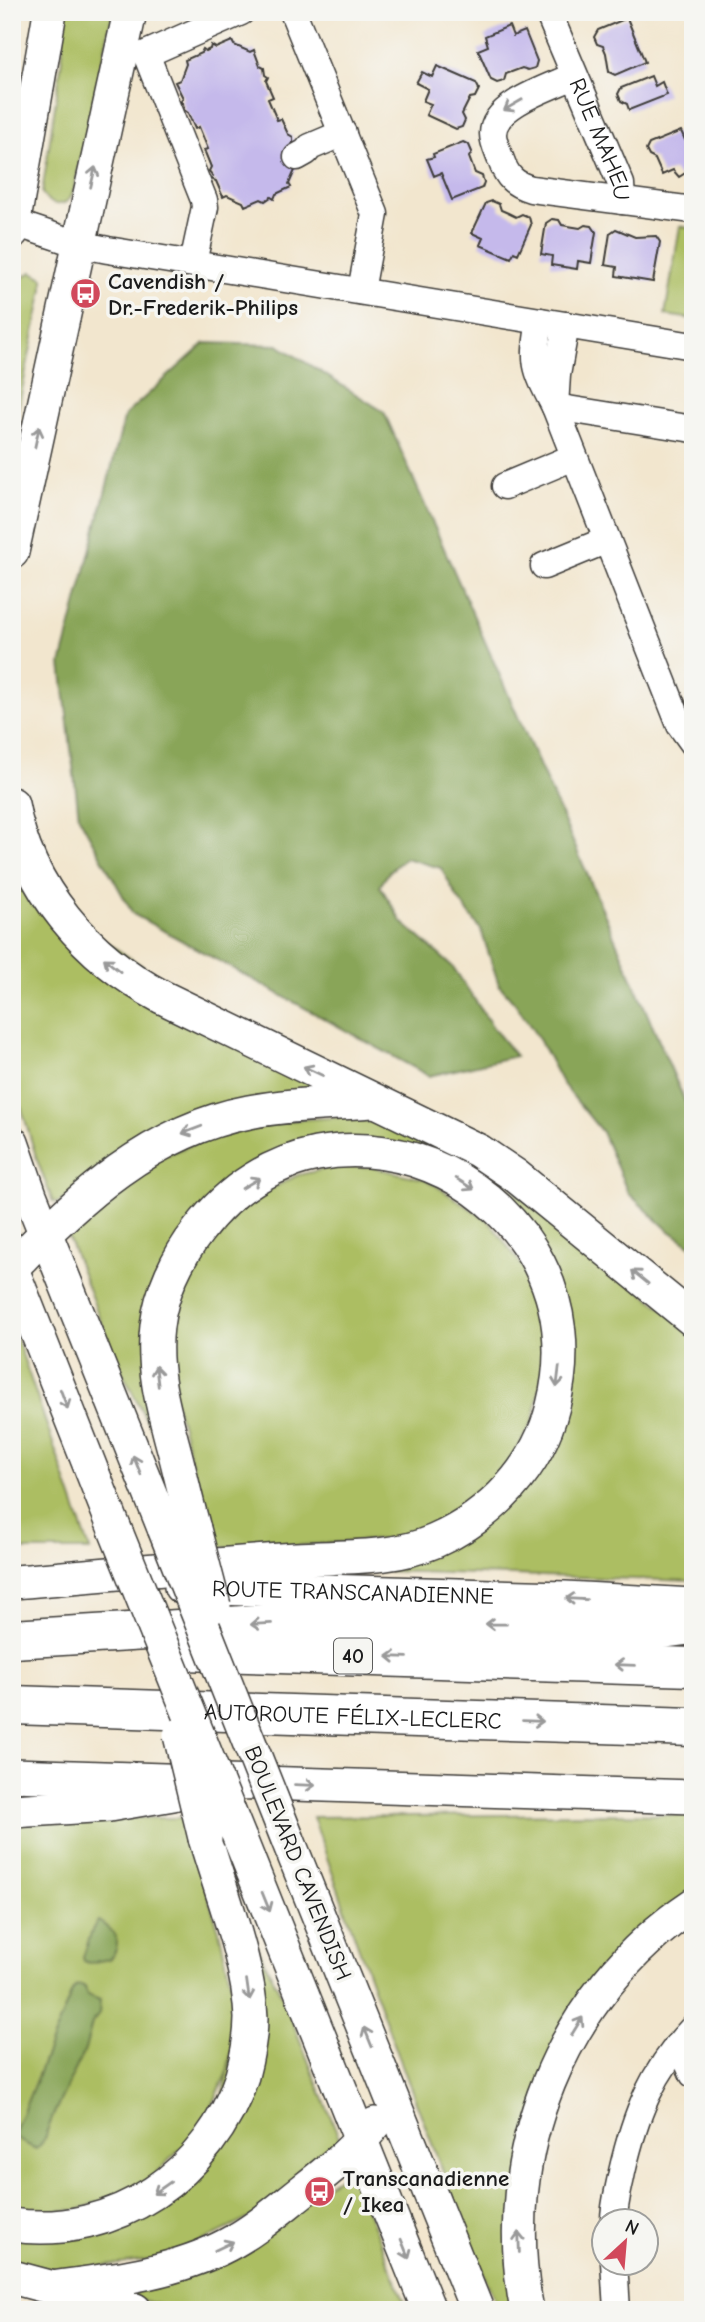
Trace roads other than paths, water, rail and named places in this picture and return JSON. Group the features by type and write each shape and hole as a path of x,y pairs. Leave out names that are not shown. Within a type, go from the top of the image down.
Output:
{"highway":[{"path":"12,1639 329,1620 662,1629 693,1625"},
{"name":"40","path":"12,1646 693,1667"},
{"name":"AUTOROUTE FÉLIX-LECLERC","path":"12,1705 693,1727"},
{"path":"12,1728 318,1714"}],"main road":[{"path":"13,229 50,12"},
{"path":"12,552 78,244 134,51 130,12"},
{"path":"12,804 27,852 50,896 78,934 106,960 155,993 465,1143 496,1161 693,1320"},
{"path":"12,1268 62,1216 150,1149 180,1134 249,1112 374,1101"},
{"path":"12,1143 45,1233 179,1528"},
{"path":"14,1582 389,1554 433,1541 477,1517 516,1480 530,1460 547,1425 559,1373 558,1327 554,1301 546,1278 523,1236 495,1205 457,1179 414,1158 366,1151 340,1152 315,1155 265,1174 224,1201 207,1218 180,1259 168,1284 160,1308 155,1353 179,1528"},
{"name":"BOULEVARD CAVENDISH","path":"12,1268 429,2310"},
{"name":"BOULEVARD CAVENDISH","path":"179,1528 250,1744 477,2310"},
{"name":"ROUTE TRANSCANADIENNE","path":"14,1582 551,1598 693,1605"},
{"path":"12,2225 41,2227 83,2223 126,2209 146,2199 179,2175 221,2124 245,2065 249,2042 249,2001 241,1956 205,1838 155,1627"},
{"path":"12,1775 693,1797"},
{"path":"12,1811 109,1805 237,1783"},
{"path":"527,2310 521,2272 518,2209 525,2157 552,2074 578,2024 615,1974 654,1934 693,1905"},
{"path":"52,2288 151,2272 181,2264 226,2246 272,2215 341,2161 394,2100"},
{"path":"12,2277 135,2310"}],"street":[{"path":"193,263 205,207 204,200 134,51 242,12"},
{"path":"293,12 375,214 361,291"},
{"name":"RUE MAHEU","path":"548,12 621,184 622,201 693,210"},
{"path":"575,76 513,104 502,112 495,124 493,136 505,171 512,181 531,189 622,201"},
{"path":"297,157 310,147 342,133"},
{"path":"13,229 78,244 693,346"},
{"path":"540,321 584,313 693,330"},
{"path":"540,321 535,364 555,407 680,725 693,743"},
{"path":"555,407 557,375 566,325"},
{"path":"555,407 693,429"},
{"path":"505,486 574,457"},
{"path":"544,566 607,540"},
{"path":"685,2037 685,2056 693,2074"},
{"path":"617,2206 626,2153 640,2107 660,2069 685,2037"},
{"path":"615,2276 617,2310"}],"place":[{"name":"Cavendish / Dr.-Frederik-Philips","path":"85,294"},
{"name":"Transcanadienne / Ikea","path":"320,2191"}]}
